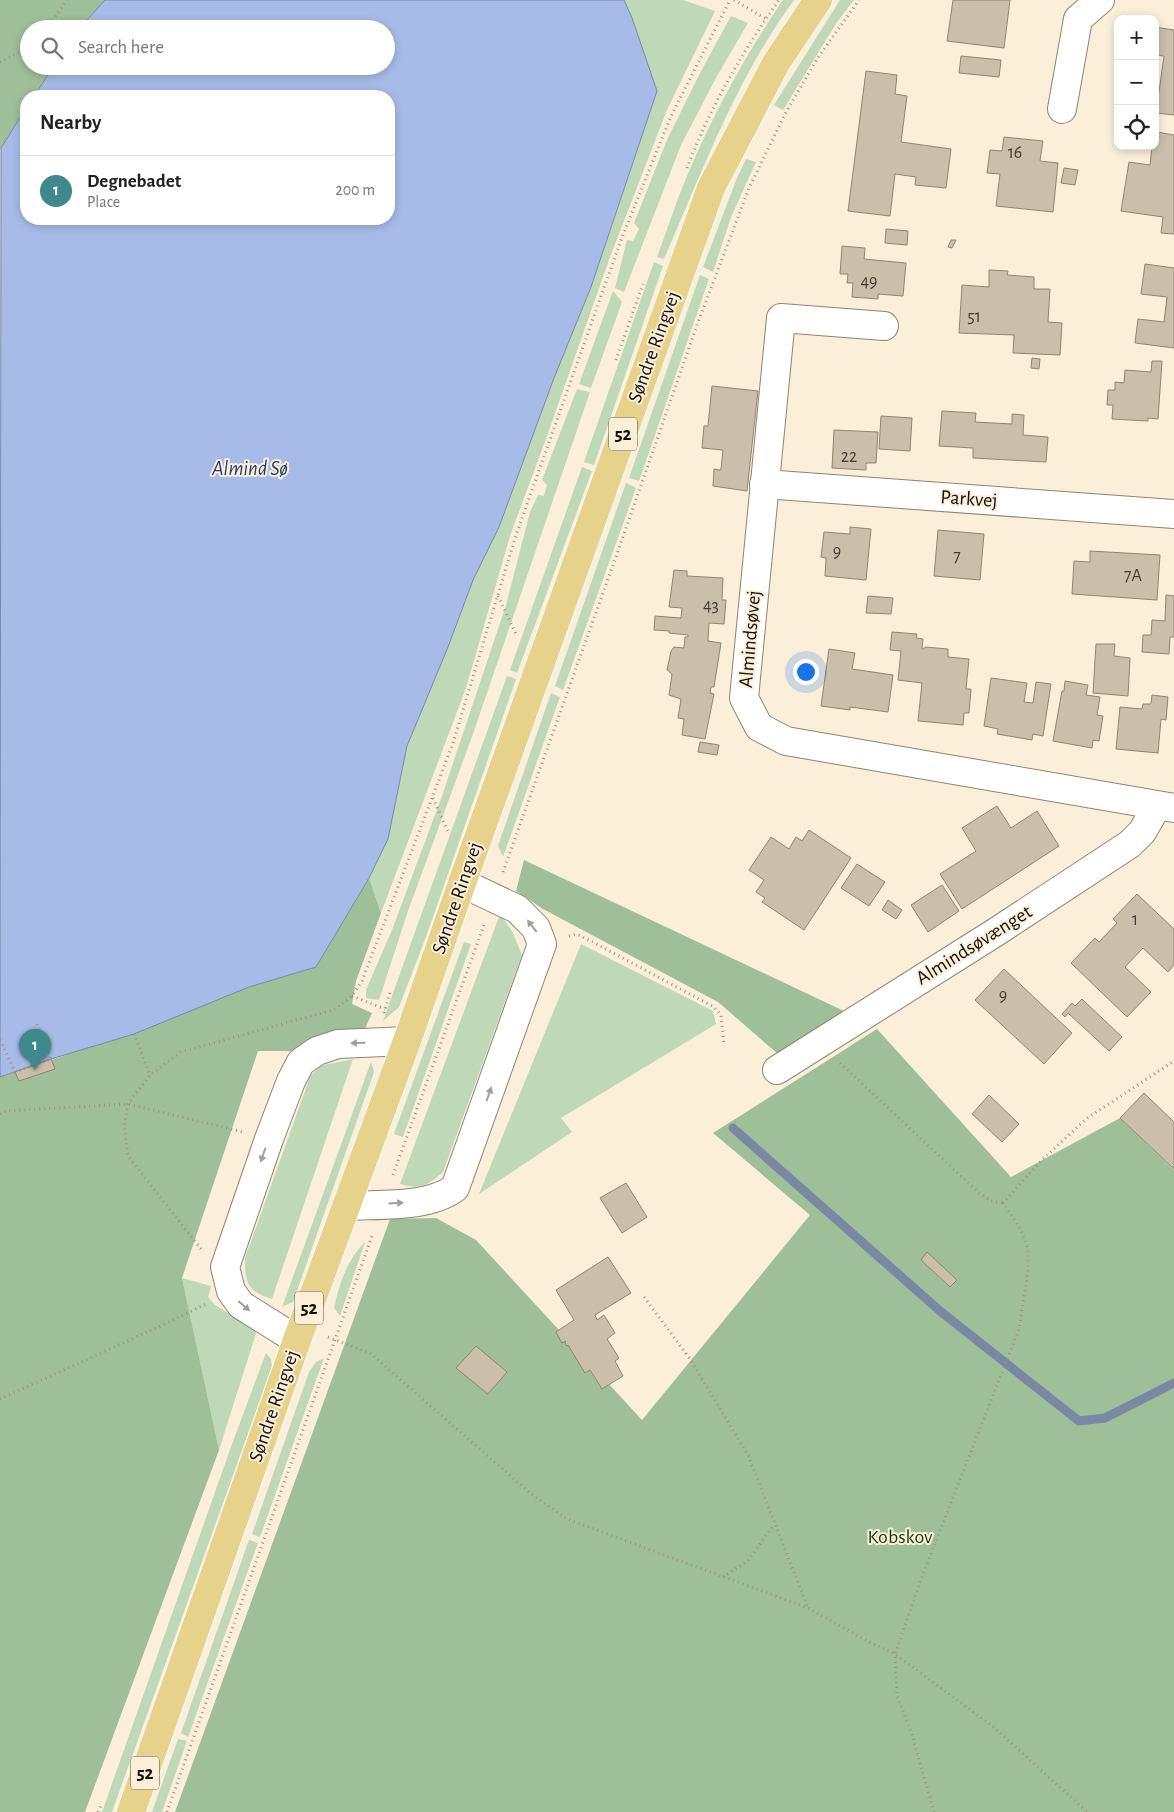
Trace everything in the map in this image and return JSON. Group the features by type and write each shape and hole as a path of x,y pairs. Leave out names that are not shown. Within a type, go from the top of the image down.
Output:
{"main road":[{"name":"Søndre Ringvej","path":"132,1812 300,1334 348,1206 711,188 776,63 818,0"}],"street":[{"path":"1062,109 1078,19 1100,0"},
{"name":"Almindsøvej","path":"884,326 781,318 744,698 759,727 786,741 1166,807"},
{"name":"Parkvej","path":"764,484 1174,514"},
{"name":"Almindsøvænget","path":"777,1070 996,932 1130,844 1166,807"},
{"path":"348,1206 429,1200 448,1193 455,1188 542,944 536,928 517,909 462,883"},
{"path":"300,1334 241,1305 228,1279 269,1139 301,1062 317,1051 338,1044 407,1041"}],"path":[{"path":"53,20 67,0"},
{"path":"0,1399 167,1323 228,1279 213,1264 128,1156 124,1126 128,1104 150,1075 182,1052 333,1010 352,996 362,981 453,743 516,535 621,240 671,116 732,0 766,19"},
{"path":"0,62 20,52"},
{"path":"498,595 517,636"},
{"path":"432,797 448,832"},
{"path":"542,944 576,934 700,1000 721,1014 724,1044"},
{"path":"352,996 384,1009"},
{"path":"0,1040 15,1072 51,1059 36,1022"},
{"path":"134,1034 150,1075"},
{"path":"820,1043 979,1193 991,1201 1003,1203 1019,1226 1028,1248 1027,1282 1020,1329 924,1574 896,1654 897,1696 911,1730 934,1812"},
{"path":"1003,1203 1043,1158 1086,1119 1174,1060"},
{"path":"0,1114 6,1111 128,1104 269,1139"},
{"path":"644,1297 690,1359 748,1455 808,1608"},
{"path":"300,1334 370,1353 529,1492 567,1519 808,1608 869,1642 896,1654 995,1728 1087,1812"},
{"path":"722,1576 748,1561 774,1523"}],"green space":[{"path":"0,0 105,0 87,20 20,20 20,75 48,75 38,90 20,90 20,118 0,150"},
{"path":"624,0 683,0 715,11 667,110 610,257 510,536 466,688 381,913 369,878 388,839 407,746 448,647 473,580 499,527 554,378 591,287 657,91"},
{"path":"783,0 794,0 773,30 738,93 664,259 657,257 685,182 709,127 744,62"},
{"path":"840,0 854,0 837,22 783,110 774,105"},
{"path":"731,16 748,23 717,76 681,145 624,292 615,288 627,240 633,241 639,229 634,223 667,140"},
{"path":"746,159 756,162 731,217 713,272 703,267"},
{"path":"654,262 663,266 594,465 584,462"},
{"path":"700,275 709,279 639,481 629,478"},
{"path":"613,291 622,302 591,388 579,384"},
{"path":"577,389 590,392 474,731 408,911 379,1000 366,998 366,990 392,930 442,796 506,605 530,512 538,495 544,496 547,485 542,480"},
{"path":"582,467 592,471 517,673 510,670"},
{"path":"626,483 636,488 563,690 555,686"},
{"path":"507,676 516,679 427,934 399,1007 383,1021"},
{"path":"551,693 560,697 503,857 498,846"},
{"path":"524,860 846,1012 778,1054 718,1002 543,909 516,891"},
{"path":"369,878 381,913 356,981 352,1004 372,1013 364,1031 299,1051 258,1051 182,1278 219,1450 85,1812 0,1812 0,1077 63,1056 249,987 316,967"},
{"path":"500,914 512,931 522,955 443,1172 423,1186 413,1187 400,1184"},
{"path":"464,942 471,944 403,1137 394,1134"},
{"path":"581,944 713,1011 716,1024 561,1118 572,1132 479,1194"},
{"name":"Kobskov","path":"877,1029 1011,1177 1120,1118 1174,1170 1174,1812 175,1812 390,1219 436,1218 476,1240 642,1420 810,1215 713,1133"},
{"path":"353,1059 272,1299 257,1293 249,1285 245,1258 310,1077 320,1066"},
{"path":"371,1062 374,1072 293,1302 282,1307"},
{"path":"365,1242 340,1316 334,1308 341,1281 353,1257"},
{"path":"182,1278 211,1286 208,1297 215,1305 257,1330 219,1450"},
{"path":"266,1353 271,1359 272,1367 112,1812 102,1812 232,1444"},
{"path":"324,1358 260,1537 252,1534 309,1372 316,1362"},
{"path":"249,1540 258,1543 188,1737 181,1733"},
{"path":"178,1739 187,1741 162,1812 152,1812"}],"water":[{"name":"Almind Sø","path":"105,0 624,0 657,91 591,287 554,378 499,527 473,580 448,647 407,746 388,839 369,878 316,967 249,987 134,1034 51,1059 0,1077 1,148 20,118 20,225 395,225 395,90 38,90 48,75 395,75 395,20 87,20"}],"building":[{"path":"953,0 1010,0 1004,48 947,41"},
{"path":"1159,28 1174,30 1174,115 1159,113 1159,92 1164,56 1159,55"},
{"path":"961,56 1001,60 999,77 959,73"},
{"path":"866,71 897,75 895,94 907,96 901,142 951,149 946,188 915,185 916,177 895,174 890,216 848,211"},
{"path":"1159,132 1174,135 1174,234 1161,233 1163,217 1121,211 1129,162 1150,165 1152,150 1159,150"},
{"path":"1004,137 1043,141 1040,161 1058,163 1053,212 996,206 1000,174 987,173 990,150 1002,151"},
{"path":"1064,168 1078,170 1075,185 1061,183"},
{"path":"886,229 908,231 907,245 885,243"},
{"path":"951,240 956,240 952,248 948,247"},
{"path":"842,246 865,248 864,259 906,263 903,296 878,294 878,299 852,297 853,283 847,283 848,274 840,274"},
{"path":"1145,264 1174,268 1174,348 1135,343 1138,319 1164,322 1167,297 1141,294"},
{"path":"989,270 1008,271 1007,275 1034,277 1034,289 1050,289 1048,322 1062,323 1060,355 1013,353 1014,335 959,333 962,285 989,287"},
{"path":"1032,358 1040,359 1039,369 1031,368"},
{"path":"1152,361 1162,361 1158,419 1148,418 1148,421 1112,419 1113,405 1107,405 1108,390 1115,390 1115,382 1124,383 1125,370 1151,372"},
{"path":"712,386 758,391 747,491 713,486 714,469 721,469 723,450 702,448 704,426 708,426"},
{"path":"942,411 976,413 975,422 1012,424 1012,414 1024,415 1023,435 1048,437 1046,462 973,458 973,448 939,446"},
{"path":"881,416 912,418 910,451 879,449"},
{"path":"834,430 878,432 876,463 866,463 866,470 832,468"},
{"path":"850,527 871,529 866,580 825,576 826,558 821,557 824,532 850,534"},
{"path":"938,530 984,534 980,580 934,576"},
{"path":"1090,551 1160,555 1157,600 1072,594 1074,561 1090,562"},
{"path":"674,570 687,571 687,576 723,578 722,600 726,600 724,624 709,623 708,641 721,643 714,687 711,687 710,693 714,694 705,739 682,735 684,719 678,718 681,699 669,695 672,674 667,670 671,651 674,647 684,648 685,637 688,637 688,635 654,630 655,616 681,618 682,608 669,607"},
{"path":"1166,595 1174,596 1174,637 1170,637 1169,654 1142,652 1143,635 1151,635 1152,620 1165,621"},
{"path":"868,596 893,598 891,614 866,613"},
{"path":"892,632 917,634 916,638 923,639 922,649 925,647 948,649 948,657 969,659 966,689 971,689 969,713 964,713 963,725 918,721 922,683 898,680 901,651 890,650"},
{"path":"1096,644 1115,644 1114,656 1130,658 1128,696 1093,693"},
{"path":"829,649 855,653 852,669 893,675 888,712 850,707 850,710 821,706"},
{"path":"991,678 1027,683 1024,702 1033,703 1036,682 1051,684 1043,736 1033,734 1032,740 997,734 998,729 984,726"},
{"path":"1065,681 1088,685 1086,695 1100,697 1097,715 1103,716 1099,741 1093,740 1092,748 1053,741"},
{"path":"1152,695 1168,697 1166,720 1161,719 1158,753 1116,749 1120,707 1142,709 1143,704 1151,704"},
{"path":"700,742 719,745 717,755 698,752"},
{"path":"997,806 1011,828 1037,811 1059,846 962,909 940,874 976,851 962,828"},
{"path":"809,830 851,858 804,930 762,902 765,898 756,892 764,880 749,870 771,837 789,849 796,837 802,841"},
{"path":"857,864 885,882 869,906 841,888"},
{"path":"942,885 959,911 928,932 911,905"},
{"path":"1137,894 1174,929 1174,965 1168,972 1143,948 1125,967 1151,992 1127,1017 1071,963 1095,938 1099,942 1117,923 1113,919"},
{"path":"888,900 902,910 896,919 882,910"},
{"path":"1004,969 1072,1033 1044,1064 975,1000"},
{"path":"1082,999 1122,1037 1109,1051 1068,1013 1065,1017 1062,1014 1072,1003 1075,1006"},
{"path":"51,1059 55,1069 19,1081 15,1072"},
{"path":"1144,1093 1174,1122 1174,1169 1120,1118"},
{"path":"989,1095 1019,1124 1002,1142 972,1114"},
{"path":"626,1183 647,1217 622,1233 600,1198"},
{"path":"927,1252 957,1280 950,1287 921,1260"},
{"path":"608,1257 631,1293 595,1315 597,1320 604,1315 615,1333 607,1339 619,1358 615,1361 623,1376 602,1389 590,1370 585,1373 565,1343 566,1341 562,1343 556,1332 574,1320 556,1290"},
{"path":"476,1346 507,1372 488,1394 456,1368"}],"waterway":[{"path":"733,1128 940,1311 1079,1421 1105,1418 1174,1383"}],"place":[{"name":"Degnebadet","path":"35,1070"}]}
